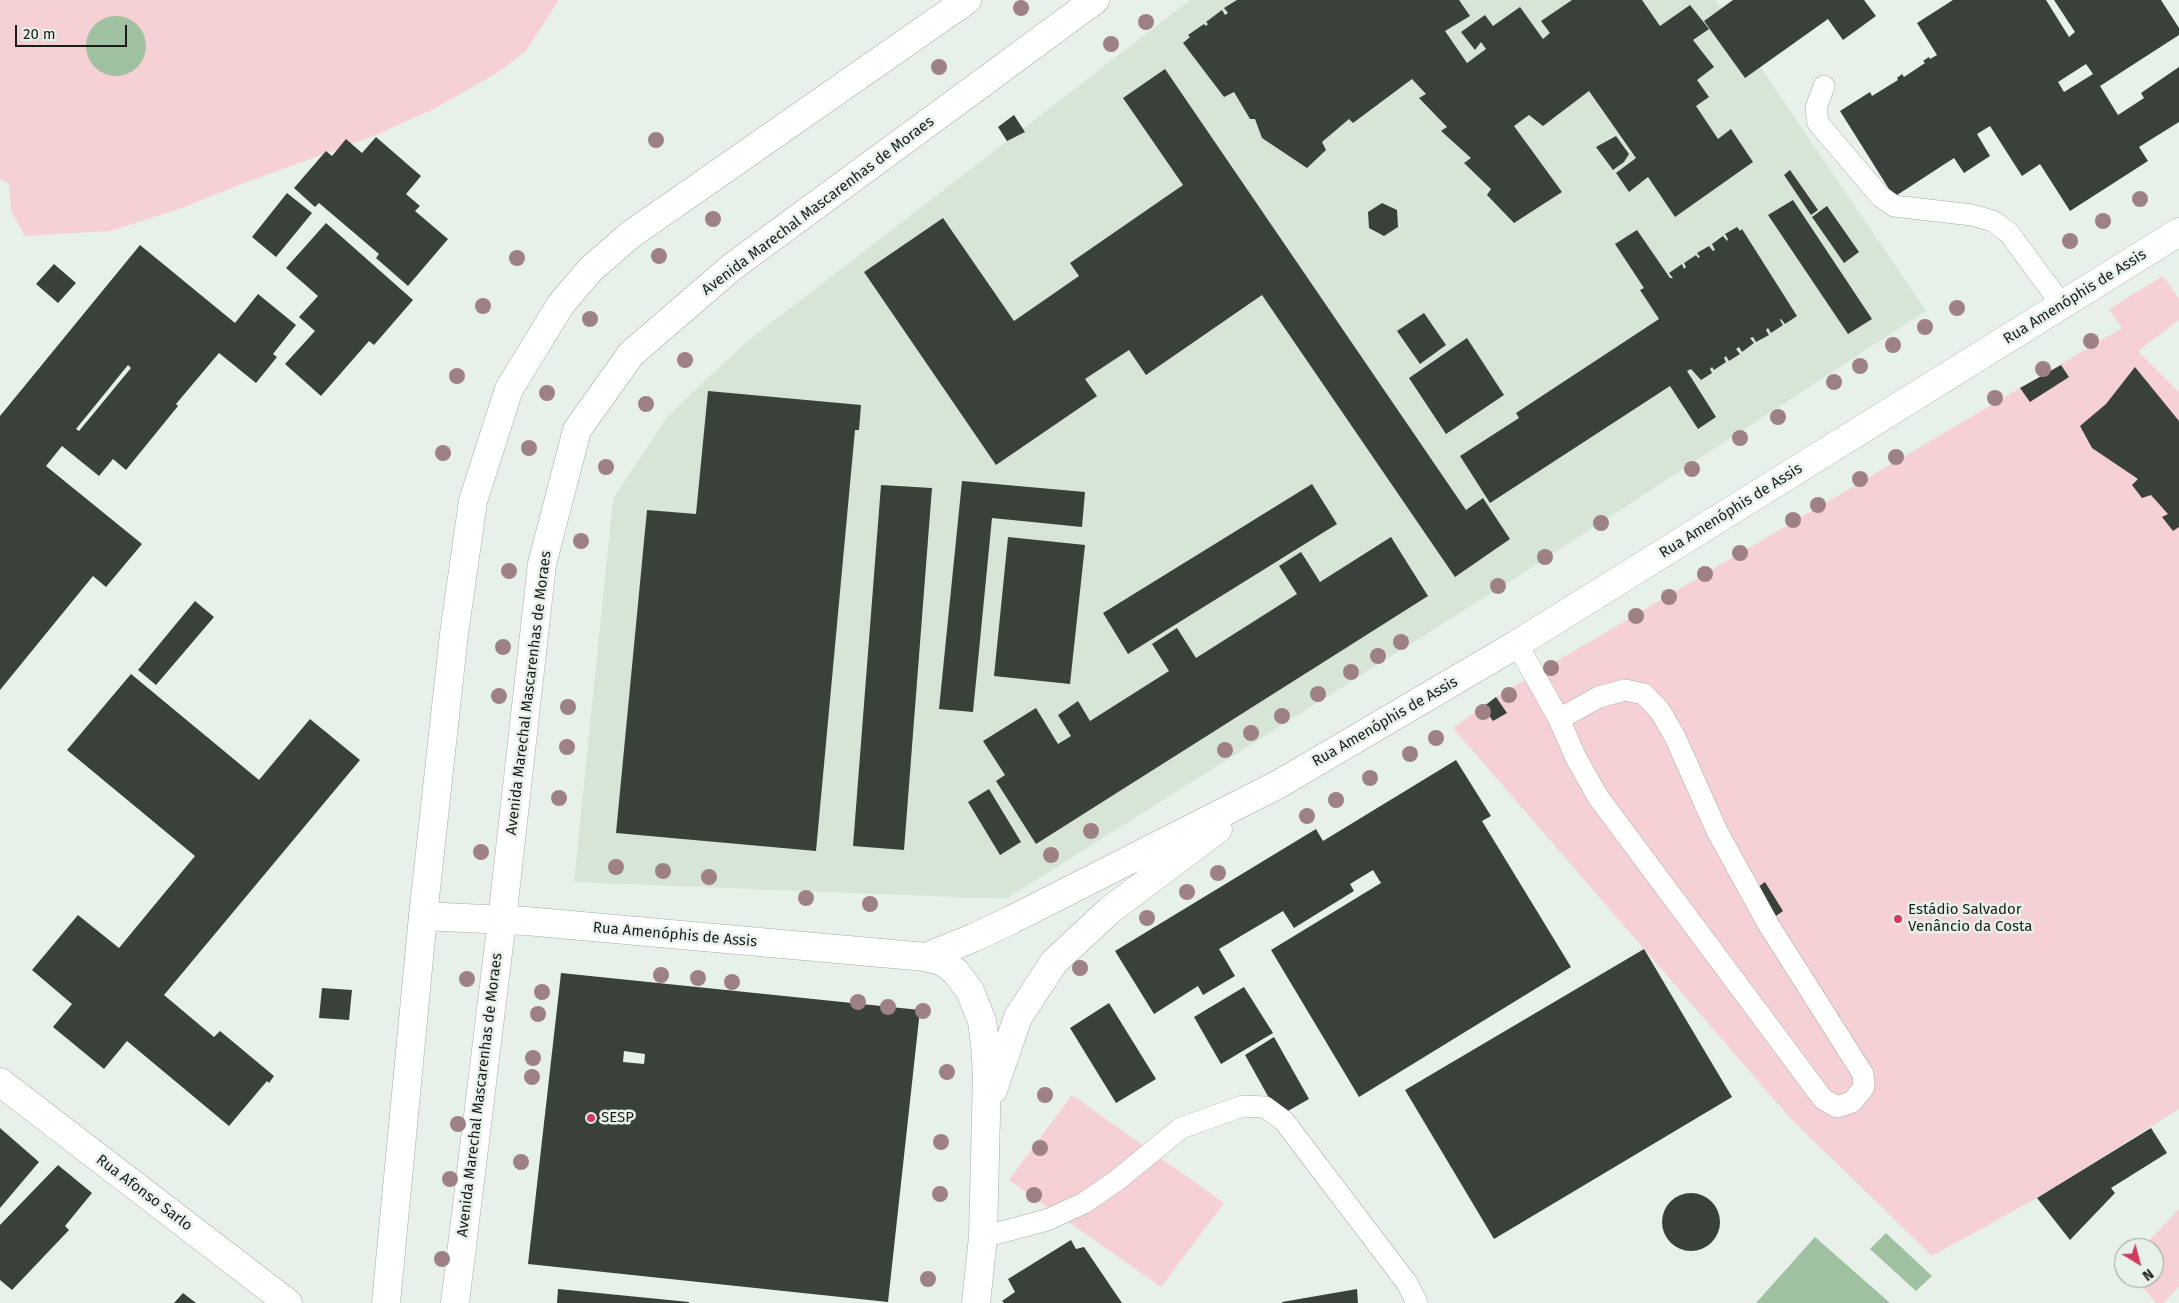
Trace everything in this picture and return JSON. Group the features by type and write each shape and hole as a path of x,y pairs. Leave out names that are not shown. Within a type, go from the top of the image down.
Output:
{"street":[{"path":"386,1303 423,916 454,634 474,501 509,389 560,304 591,269 630,235 967,0"},
{"name":"Avenida Marechal Mascarenhas de Moraes","path":"455,1303 502,920 542,564 577,430 632,354 732,266 1094,0"},
{"name":"Rua Amenóphis de Assis","path":"926,957 988,931 1279,784 1517,644 2179,232"},
{"name":"Rua Amenóphis de Assis","path":"985,1110 1018,1017 1054,962 1110,910 1279,784"},
{"name":"Rua Amenóphis de Assis","path":"423,916 502,920 926,957 942,962 956,972 970,991 977,1008 985,1043 985,1110"},
{"name":"Rua Afonso Sarlo","path":"0,1082 288,1303"},
{"path":"976,1303 982,1237 985,1110"}],"lane":[{"path":"1824,86 1816,108 1818,123 1880,196 1894,206 1972,215 1993,221 2009,233 2062,305"},
{"path":"1517,644 1598,797 1823,1099 1837,1107 1852,1102 1864,1087 1863,1074 1768,924 1717,831 1660,711 1644,694 1625,690 1599,697 1558,719"},
{"path":"982,1237 1047,1220 1084,1203 1116,1182 1181,1128 1242,1106 1265,1107 1284,1121 1408,1283 1417,1303"}],"shaded area":[{"path":"0,0 559,0 526,51 497,73 434,109 371,137 244,183 179,209 110,231 25,236 11,211 9,184 0,179"},
{"path":"1190,0 1715,0 1926,311 1531,568 1006,899 574,882 613,499 667,417 745,343"},
{"path":"116,16 133,21 141,29 146,46 141,63 133,71 116,76 99,71 91,63 86,46 91,29 99,21"},
{"name":"Estádio Salvador Venâncio da Costa","path":"2163,276 2179,299 2179,320 2138,351 2179,392 2179,1109 2037,1198 1932,1256 1790,1118 1453,728 1496,697 2122,328 2109,309"},
{"path":"1072,1095 1224,1203 1161,1287 1009,1180"},
{"path":"2179,1209 2179,1287 2163,1303 2156,1303 2143,1288 2164,1288 2164,1238 2151,1238"},
{"path":"1886,1233 1932,1276 1916,1291 1870,1249"},
{"path":"1815,1237 1890,1303 1756,1303"}],"building":[{"path":"1237,0 1459,0 1470,16 1445,31 1467,63 1486,49 1481,42 1475,50 1461,32 1485,15 1493,26 1520,7 1543,39 1550,33 1541,21 1572,0 1642,0 1660,26 1690,5 1709,29 1693,40 1714,67 1697,80 1709,97 1696,106 1718,139 1731,129 1753,162 1675,217 1648,177 1629,192 1616,173 1636,158 1589,91 1543,126 1529,115 1514,126 1562,192 1514,223 1487,195 1491,189 1464,163 1471,158 1441,131 1447,127 1419,98 1426,94 1412,79 1353,123 1349,119 1322,142 1326,150 1307,168 1262,138 1255,119 1250,119 1234,92 1224,97 1183,43 1190,37 1188,35 1204,24 1206,26 1208,24 1206,22 1222,10 1225,15 1228,13 1224,8"},
{"path":"1733,0 1864,0 1876,16 1843,40 1828,19 1745,78 1704,21"},
{"path":"1953,0 2046,0 2069,37 2075,32 2054,0 2161,0 2179,28 2179,35 2100,86 2118,115 2144,98 2141,93 2179,67 2179,122 2139,147 2148,161 2070,211 2040,164 2022,176 1990,126 1977,134 1990,156 1964,173 1954,158 1894,197 1840,111 1870,92 1872,96 1898,80 1897,78 1902,74 1904,77 1925,63 1923,61 1929,57 1930,59 1937,55 1917,23","holes":["2086,64 2093,74 2064,92 2058,82"]},
{"path":"1165,69 1466,510 1483,498 1510,539 1455,577 1262,295 1146,375 1129,350 1085,379 1097,396 996,465 864,272 943,218 1014,321 1079,276 1070,263 1183,185 1123,98"},
{"path":"1014,115 1025,132 1007,141 998,127"},
{"path":"1616,136 1629,154 1624,162 1613,170 1596,147"},
{"path":"376,137 421,176 406,194 420,206 415,211 448,239 408,286 376,258 379,254 319,203 315,207 294,188 326,151 332,156 346,139 362,153"},
{"path":"1790,170 1818,210 1811,215 1784,175"},
{"path":"287,193 312,213 276,257 252,237"},
{"path":"1793,200 1872,319 1848,334 1768,215"},
{"path":"1382,203 1397,210 1398,227 1384,236 1369,228 1368,212"},
{"path":"1827,206 1859,252 1844,263 1812,217"},
{"path":"326,223 413,300 374,345 369,341 321,396 285,364 315,331 299,317 318,296 286,268"},
{"path":"1737,227 1740,231 1742,229 1797,316 1785,324 1781,319 1783,325 1771,333 1768,328 1766,330 1769,335 1756,342 1753,337 1750,338 1754,343 1742,352 1739,347 1736,349 1740,354 1729,361 1726,356 1724,358 1726,362 1714,370 1712,367 1710,369 1712,373 1701,380 1691,369 1687,371 1716,417 1698,429 1670,386 1490,503 1460,456 1519,418 1516,413 1659,319 1640,290 1644,288 1615,244 1637,230 1670,278 1673,278 1669,273 1682,264 1684,269 1686,267 1684,263 1696,255 1698,258 1700,257 1697,253 1709,246 1713,251 1715,250 1712,244 1723,236 1727,241 1728,239 1725,234"},
{"path":"140,245 235,323 258,294 296,325 273,354 277,357 256,383 219,353 176,404 178,406 126,470 113,459 99,476 62,446 46,466 142,544 106,587 93,576 0,690 0,416","holes":["128,365 131,368 79,431 76,429"]},
{"path":"54,264 76,283 58,303 36,284"},
{"path":"1424,313 1446,345 1420,364 1397,331"},
{"path":"1467,338 1504,395 1446,434 1409,378"},
{"path":"2061,365 2069,377 2030,402 2020,388"},
{"path":"2135,367 2179,421 2179,527 2173,531 2162,517 2168,514 2151,495 2142,498 2132,485 2138,479 2092,448 2080,426 2106,404"},
{"path":"708,391 861,405 859,430 855,430 816,851 616,833 647,510 696,514"},
{"path":"962,481 1085,492 1082,527 992,518 973,712 939,709"},
{"path":"1312,484 1337,524 1128,654 1103,613"},
{"path":"881,485 932,488 904,850 853,846"},
{"path":"1008,537 1085,545 1070,684 994,676"},
{"path":"1391,537 1428,596 1036,844 996,781 1005,775 983,741 1036,708 1058,744 1071,736 1058,715 1078,701 1090,721 1169,671 1152,644 1177,628 1196,658 1297,594 1279,566 1301,552 1320,582"},
{"path":"195,601 214,617 156,685 138,670"},
{"path":"131,674 259,780 310,719 360,760 164,995 214,1037 220,1031 274,1076 269,1083 267,1081 229,1126 127,1041 104,1069 53,1027 72,1004 32,970 78,915 119,948 195,856 67,750"},
{"path":"1496,697 1507,713 1493,721 1483,707"},
{"path":"1456,760 1491,816 1482,821 1571,967 1359,1097 1271,950 1381,883 1373,870 1350,884 1354,891 1294,928 1283,911 1219,949 1235,976 1203,995 1198,986 1154,1014 1115,951 1316,829 1323,841"},
{"path":"989,789 1021,842 1000,855 968,802"},
{"path":"1765,882 1783,911 1776,916 1758,887"},
{"path":"1644,949 1732,1097 1494,1239 1405,1090"},
{"path":"561,973 920,1010 888,1302 528,1264","holes":["624,1051 645,1054 644,1064 623,1062"]},
{"path":"1244,987 1273,1033 1221,1064 1194,1017"},
{"path":"322,988 352,990 349,1020 319,1018"},
{"path":"1109,1003 1156,1079 1116,1103 1070,1028"},
{"path":"1274,1037 1309,1099 1279,1116 1245,1055"},
{"path":"0,1128 39,1162 0,1208"},
{"path":"2151,1128 2167,1153 2111,1188 2115,1193 2070,1240 2037,1198"},
{"path":"58,1165 92,1193 65,1226 69,1230 12,1290 0,1280 0,1225"},
{"path":"1691,1193 1702,1195 1715,1206 1720,1222 1718,1233 1707,1246 1691,1251 1680,1249 1667,1238 1662,1222 1664,1211 1675,1198"},
{"path":"1071,1240 1076,1249 1084,1247 1122,1303 1004,1303 1002,1301 1015,1292 1008,1279"},
{"path":"558,1289 689,1302 689,1303 557,1303"},
{"path":"1357,1289 1358,1303 1282,1303 1282,1302"},
{"path":"183,1293 196,1303 174,1303"}],"place":[{"name":"Estádio Salvador Venâncio da Costa","path":"1898,919"},
{"name":"SESP","path":"591,1118"}]}
